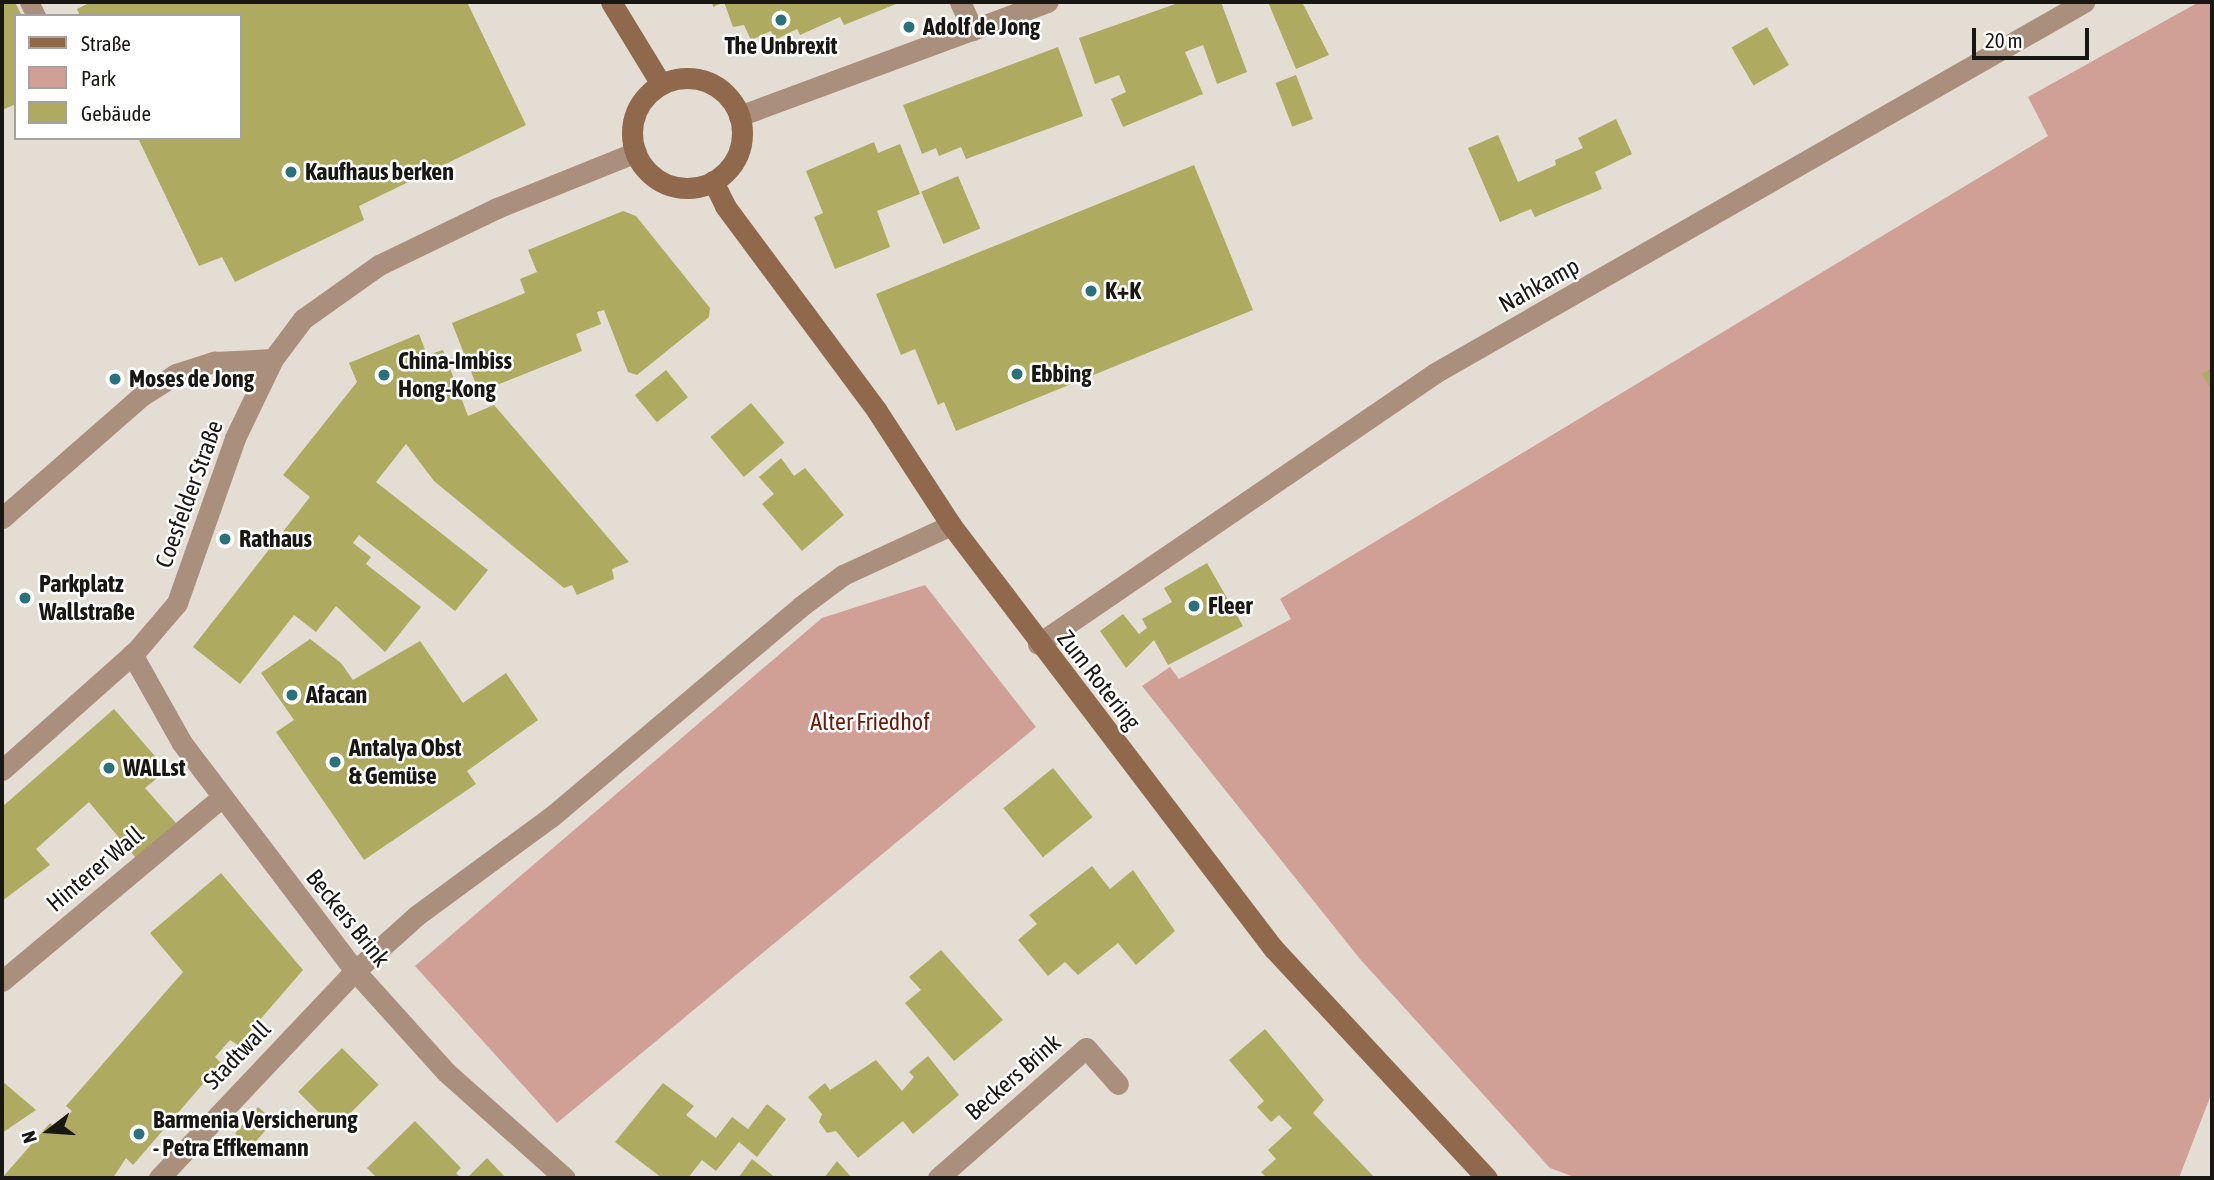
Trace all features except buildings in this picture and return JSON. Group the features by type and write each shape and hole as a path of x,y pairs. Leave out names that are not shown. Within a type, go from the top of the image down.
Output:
{"street":[{"path":"611,2 661,84"},
{"path":"960,2 973,30"},
{"path":"739,116 1048,2"},
{"name":"Nahkamp","path":"1038,644 1435,373 2084,2"},
{"path":"688,78 708,81 725,92 739,116 740,149 731,166 713,181 697,187 667,183 643,166 636,152 632,127 638,108 661,84 688,78"},
{"name":"Coesfelder Straße","path":"2,770 132,654 177,603 235,438 273,359 303,319 379,265 497,208 636,152"},
{"name":"Zum Rotering","path":"713,181 725,206 877,411 951,525 1038,644 1273,948 1487,1178"},
{"path":"2,518 140,397 176,374 214,362 273,359"},
{"name":"Stadtwall","path":"159,1178 355,971 416,916 652,735 800,607 843,575 951,525"},
{"name":"Beckers Brink","path":"132,654 221,798 355,971 446,1072 565,1178"},
{"name":"Hinterer Wall","path":"2,981 221,798"},
{"name":"Beckers Brink","path":"938,1178 1086,1048 1118,1084"}],"green space":[{"path":"2199,2 2212,2 2212,1092 2179,1178 1577,1178 1550,1168 1360,959 1142,686 1170,667 1179,679 1291,619 1280,599 2048,136 2028,97"},
{"name":"Alter Friedhof","path":"925,585 1036,727 557,1123 415,966 822,618"}],"place":[{"name":"The Unbrexit","path":"781,20"},
{"name":"Adolf de Jong","path":"909,27"},
{"name":"Kaufhaus berken","path":"291,172"},
{"name":"K+K","path":"1091,291"},
{"name":"Ebbing","path":"1017,374"},
{"name":"China-Imbiss Hong-Kong","path":"384,375"},
{"name":"Moses de Jong","path":"115,379"},
{"name":"Rathaus","path":"225,539"},
{"name":"Parkplatz Wallstraße","path":"25,598"},
{"name":"Fleer","path":"1194,606"},
{"name":"Afacan","path":"292,695"},
{"name":"Antalya Obst & Gemüse","path":"335,762"},
{"name":"WALLst","path":"109,768"},
{"name":"Barmenia Versicherung - Petra Effkemann","path":"139,1134"}]}
